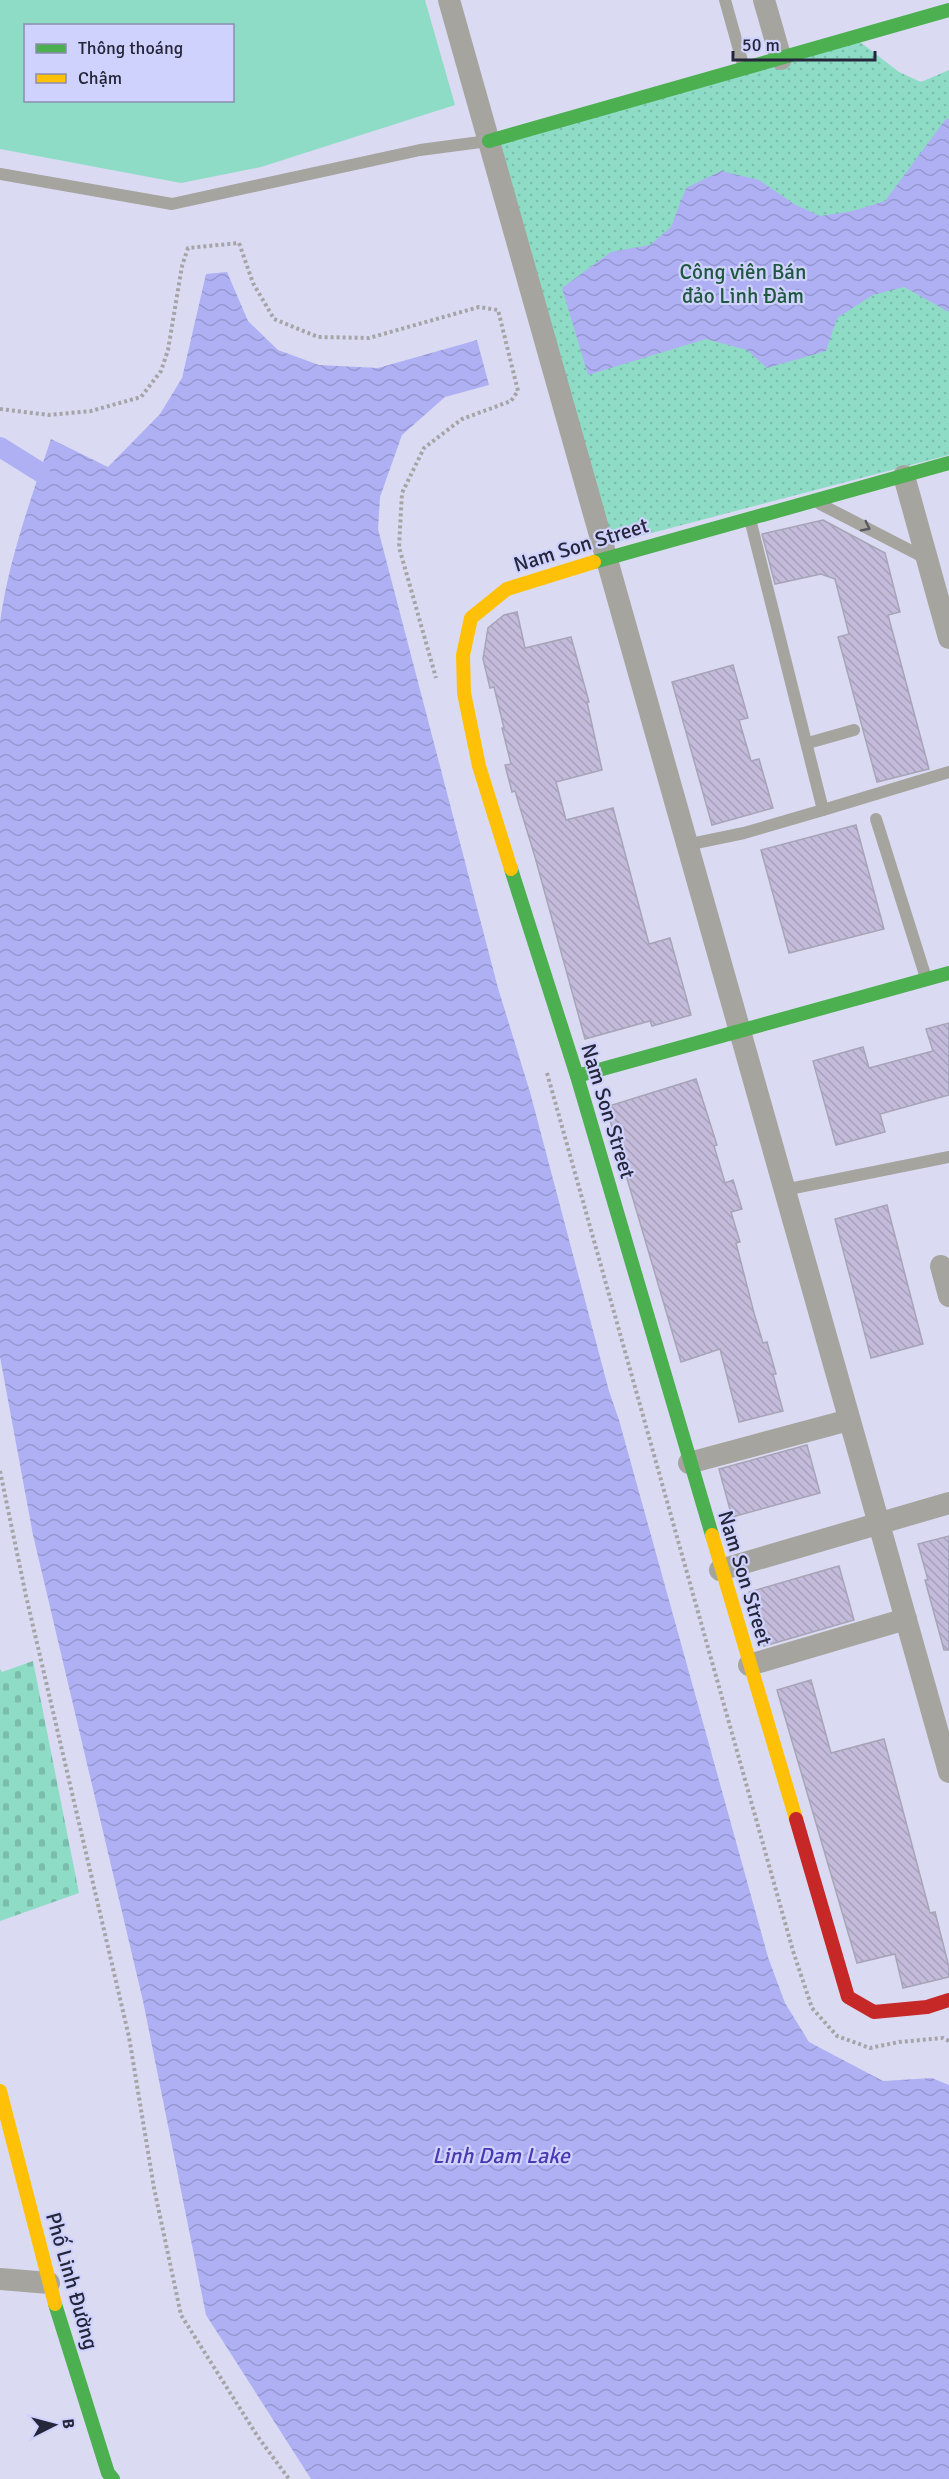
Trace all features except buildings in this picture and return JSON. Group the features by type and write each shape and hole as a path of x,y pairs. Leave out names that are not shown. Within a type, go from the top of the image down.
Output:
{"street":[{"path":"449,0 949,1772"},
{"path":"764,0 780,59"},
{"path":"489,141 949,10"},
{"name":"Nam Son Street","path":"948,466 605,558 507,589 471,618 463,655 464,693 479,766 577,1076 720,1569 848,1997 874,2012 927,2007 949,2000"},
{"path":"904,476 949,638"},
{"path":"577,1076 949,973"},
{"path":"941,1266 949,1296"},
{"path":"689,1463 849,1420"},
{"path":"720,1569 949,1503"},
{"path":"749,1665 906,1619"},
{"name":"Phố Linh Đường","path":"1,2096 50,2283 107,2476"},
{"path":"0,2279 50,2283"}],"lane":[{"path":"725,0 744,69"},
{"path":"0,174 172,204 420,150 489,141"},
{"path":"814,501 927,559"},
{"path":"750,518 808,742 823,810"},
{"path":"808,742 854,730"},
{"path":"686,845 744,833 949,772"},
{"path":"876,819 926,980"},
{"path":"784,1190 949,1157"}],"path":[{"path":"0,409 49,416 91,411 141,397 161,371 168,350 182,266 188,248 239,243 253,283 274,319 318,337 369,338 479,307 498,310 518,391"},
{"path":"0,1472 26,1596 129,2037 154,2188 181,2315 258,2437 289,2479"},
{"path":"943,2038 949,2041"}],"green space":[{"path":"0,0 425,0 455,105 261,167 181,183 0,149"},
{"name":"Công viên Bán đảo Linh Đàm","path":"855,38 899,72 921,82 949,70 949,455 602,546 489,141"},
{"path":"33,1661 79,1893 0,1921 0,1669 2,1672"}],"water":[{"path":"949,118 949,312 904,287 873,295 837,318 826,351 767,368 747,350 706,339 588,375 562,288 611,252 650,245 671,227 686,188 721,171 759,180 794,204 820,216 853,211 885,201 945,120"},
{"name":"Linh Dam Lake","path":"227,272 248,321 278,350 319,365 378,368 477,340 489,385 445,397 402,435 380,497 378,529 498,988 530,1092 609,1391 768,1957 785,2003 809,2042 883,2081 932,2078 949,2085 949,2479 311,2479 206,2315 143,2001 33,1535 0,1357 0,623 14,553 51,439 108,467 160,414 182,378 206,274"}],"waterway":[{"path":"0,447 40,472"}],"traffic: fast":[{"path":"489,141 949,10"},
{"path":"594,562 949,463"},
{"path":"511,869 577,1076 712,1535"},
{"path":"577,1076 949,973"},
{"path":"55,2304 108,2473 113,2479"}],"traffic: slow":[{"path":"511,869 479,766 464,693 463,655 471,618 507,589 594,562"},
{"path":"712,1535 796,1819"},
{"path":"0,2091 55,2304"}],"traffic: jam":[{"path":"796,1819 848,1997 874,2012 927,2007 949,2000"}]}
